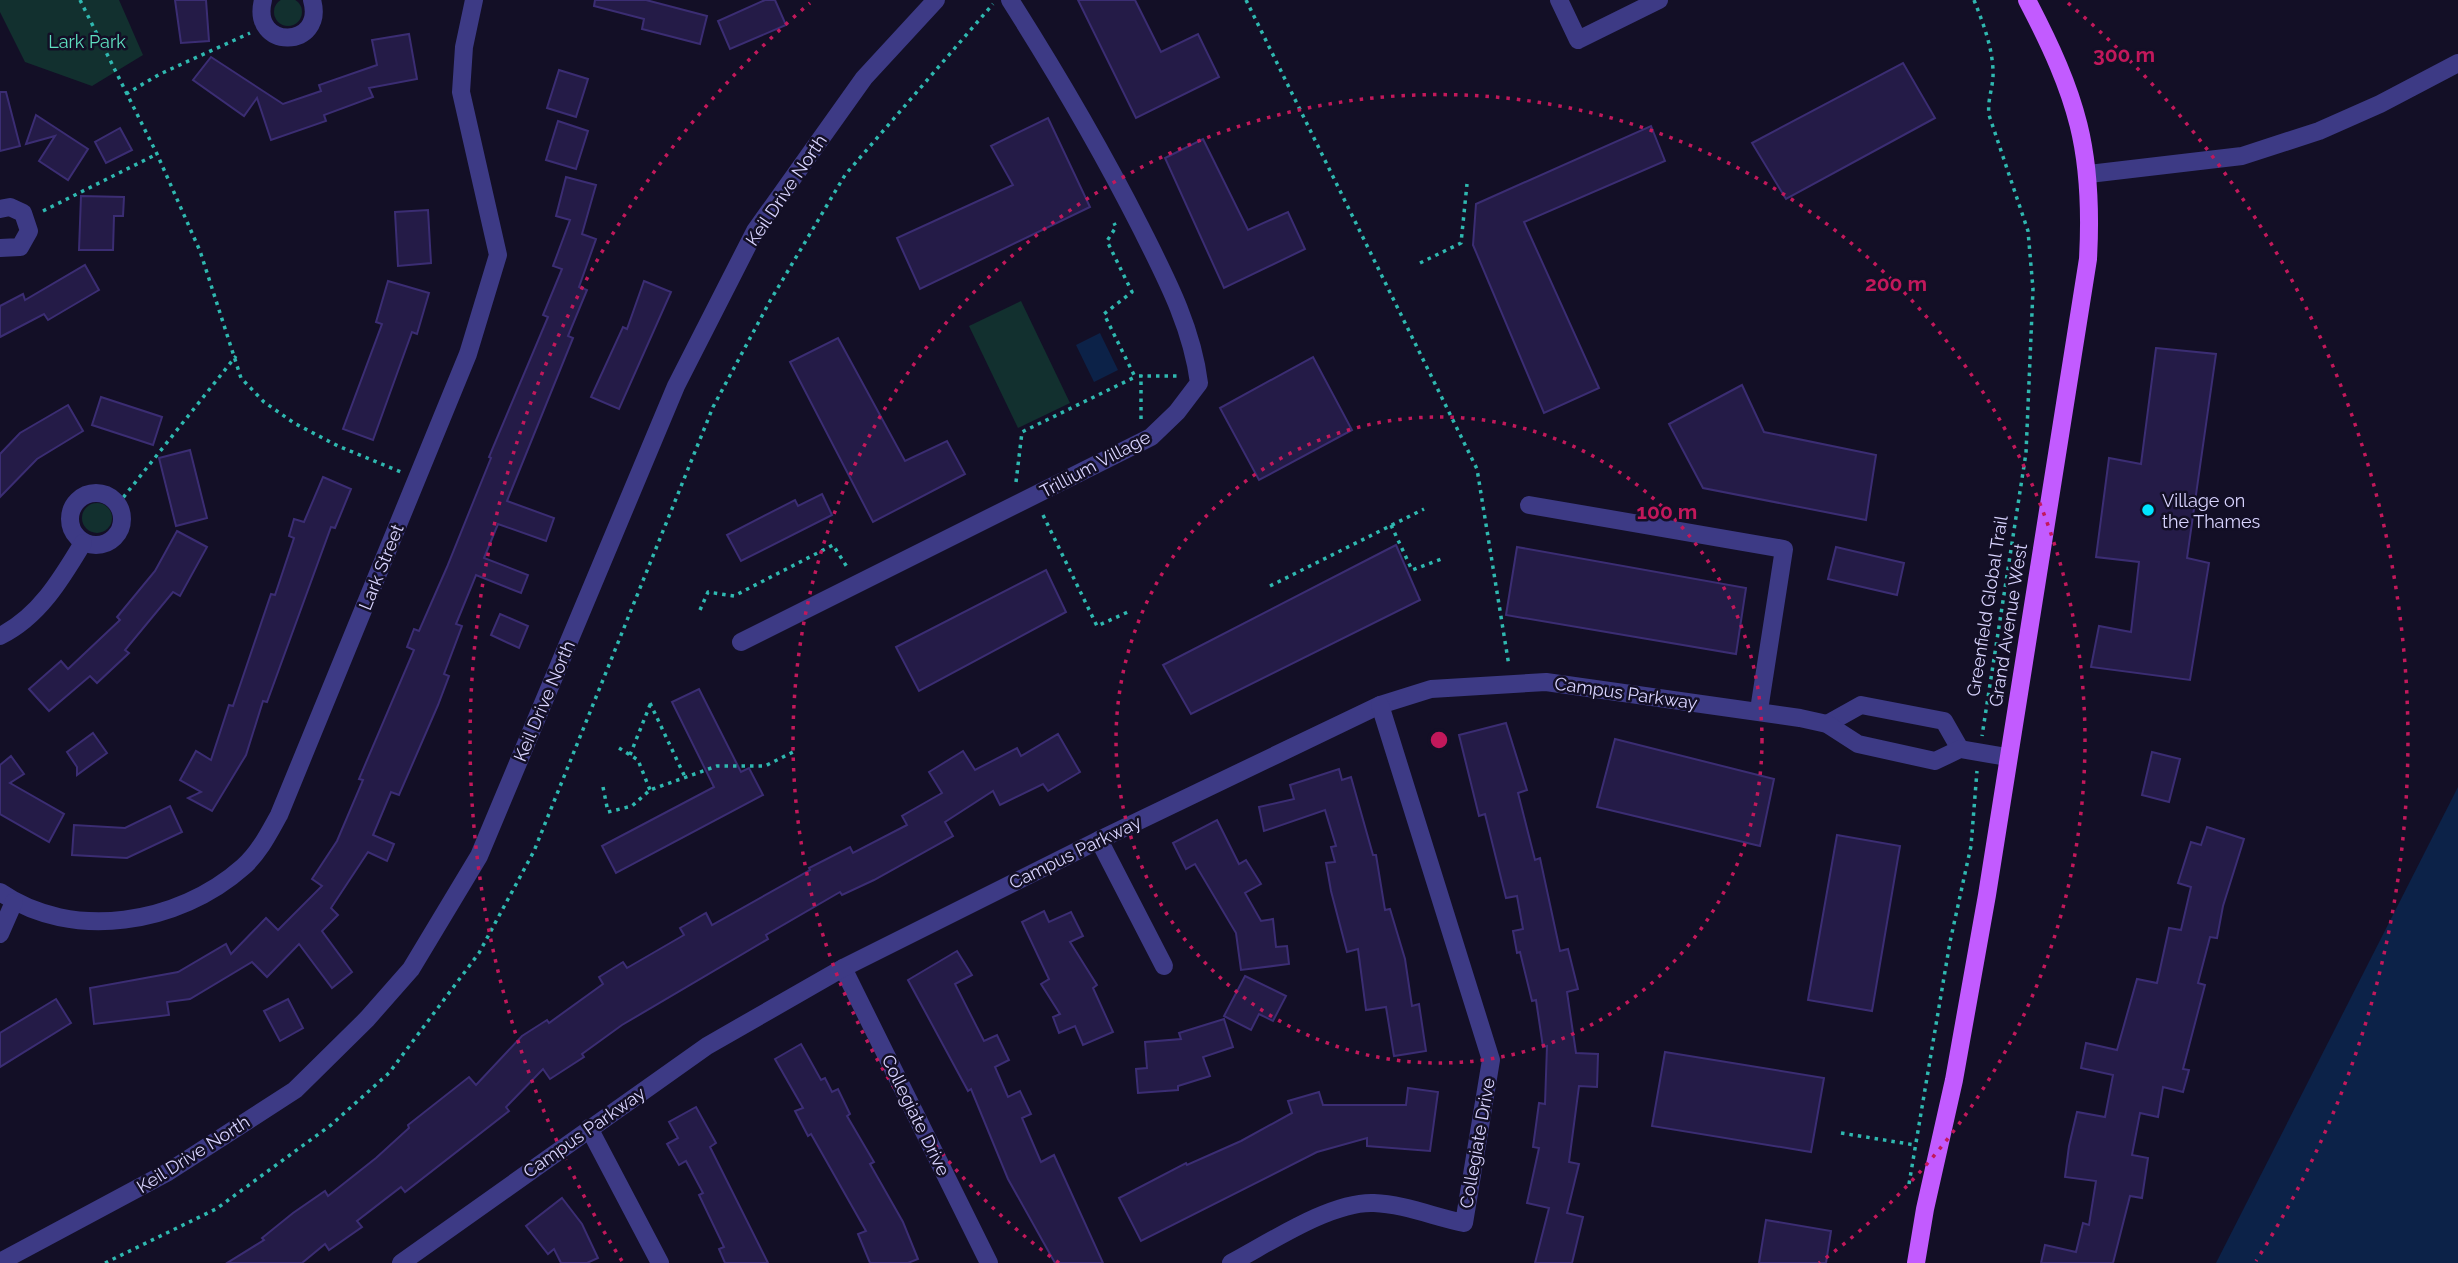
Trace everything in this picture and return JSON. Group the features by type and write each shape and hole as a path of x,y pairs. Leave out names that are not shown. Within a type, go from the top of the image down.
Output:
{"main road":[{"name":"Grand Avenue West","path":"1916,1263 1956,1067 2088,260 2089,174 2070,90 2027,0"}],"street":[{"path":"263,0 262,18 265,26 279,37 296,37 304,32 314,17 312,0"},
{"name":"Lark Street","path":"7,897 57,918 93,922 129,919 189,901 217,887 244,866 264,841 279,815 468,354 498,255 461,92 464,47 474,0"},
{"name":"Keil Drive North","path":"0,1262 157,1179 295,1090 367,1019 411,969 479,856 676,386 755,231 864,78 936,0"},
{"path":"1010,0 1066,88 1104,156 1172,292 1197,366 1199,383"},
{"path":"1559,0 1578,40 1659,0"},
{"path":"2089,174 2242,156 2319,131 2380,104 2458,63"},
{"path":"0,209 17,209 27,219 29,231 24,243 14,250 0,248"},
{"name":"Trillium Village","path":"741,642 1151,437 1177,412 1199,383"},
{"path":"88,494 105,494 118,505 123,522 116,538 100,545 83,543 72,530 70,513 80,498 88,494"},
{"path":"1529,505 1784,549 1759,710"},
{"path":"0,636 37,608 61,580 83,543"},
{"name":"Campus Parkway","path":"401,1263 707,1046 843,968 1099,840 1380,705 1431,689 1546,682 1759,710 1827,724 1858,744 1935,761 1961,749 2007,757"},
{"name":"Collegiate Drive","path":"1231,1263 1333,1211 1354,1204 1376,1202 1464,1223 1491,1060 1380,705"},
{"path":"1827,724 1861,705 1944,721 1961,749"},
{"path":"1099,840 1164,965"},
{"path":"0,933 7,897"},
{"name":"Collegiate Drive","path":"843,968 989,1263"},
{"path":"589,1128 660,1263"}],"path":[{"path":"80,0 157,154 200,251 241,378 264,402 284,416 338,446 417,478"},
{"path":"105,1263 216,1209 331,1125 389,1073 479,953 534,851 713,408 770,301 845,175 996,0"},
{"path":"1246,0 1477,469 1511,683"},
{"name":"Greenfield Global Trail","path":"1908,1196 1950,942 1970,846 1973,796 2026,453 2033,289 2028,231 2007,160 1989,115 1987,103 1993,74 1992,56 1974,0"},
{"path":"126,94 160,74 265,26"},
{"path":"27,219 157,154"},
{"path":"1420,262 1461,243 1467,184"},
{"path":"1111,216 1116,227 1107,241 1132,292 1104,314 1135,377"},
{"path":"118,505 236,356"},
{"path":"1007,489 1016,484 1022,432 1141,375 1178,375 1199,383"},
{"path":"1141,375 1142,441"},
{"path":"1270,586 1424,509"},
{"path":"1043,515 1097,626 1130,611"},
{"path":"1391,525 1412,570 1444,558"},
{"path":"700,610 708,592 734,596 833,545 849,570"},
{"path":"630,755 650,703 685,777"},
{"path":"619,748 638,760 650,790"},
{"path":"603,787 608,812 632,806 650,790 717,766 765,766 793,751"},
{"path":"1841,1133 1915,1145"}],"green space":[{"path":"288,-2 298,2 302,12 298,22 288,26 278,22 274,12 278,2"},
{"name":"Lark Park","path":"0,0 119,0 143,55 92,86 25,62 0,12"},
{"path":"1021,301 1070,403 1018,428 969,326"},
{"path":"97,503 108,507 112,518 108,529 97,533 86,529 82,518 86,507"}],"water":[{"path":"1100,333 1118,370 1094,382 1076,345"},
{"path":"2458,787 2458,1263 2216,1263"}],"building":[{"path":"175,0 206,0 209,41 181,43"},
{"path":"595,0 646,0 707,16 700,44 642,29 644,19 594,6"},
{"path":"765,0 775,0 786,25 730,49 718,21"},
{"path":"1078,0 1135,0 1161,52 1198,34 1219,77 1136,118"},
{"path":"409,34 417,79 369,88 373,97 324,115 326,121 271,140 257,98 244,116 193,80 211,57 283,104 321,91 319,85 377,65 372,40"},
{"path":"1903,63 1935,118 1786,199 1752,143"},
{"path":"559,70 588,79 576,117 547,108"},
{"path":"0,92 6,92 20,146 0,151"},
{"path":"36,115 88,149 68,180 39,161 55,136 26,144"},
{"path":"1048,118 1090,207 920,289 897,238 1013,185 991,146"},
{"path":"558,121 588,131 576,169 546,160"},
{"path":"1651,126 1665,161 1524,222 1599,388 1544,413 1473,245 1476,204"},
{"path":"120,128 132,150 106,163 95,142"},
{"path":"1203,139 1248,230 1288,212 1305,249 1224,288 1165,158"},
{"path":"566,177 596,185 582,234 596,239 579,287 587,290 568,336 573,338 507,501 554,518 546,541 498,524 484,558 528,575 521,593 476,575 456,624 462,626 444,674 449,676 438,705 399,795 391,792 373,835 394,844 387,861 368,852 331,908 338,915 322,931 352,972 332,988 299,944 267,977 252,962 190,999 167,1002 169,1015 94,1024 90,988 178,972 226,944 231,954 266,918 278,930 322,886 312,879 337,841 363,780 359,779 414,650 407,647 414,629 419,631 447,567 491,458 489,457 548,317 543,315 562,269 553,266 570,220 556,216"},
{"path":"81,196 124,197 123,216 114,216 113,250 79,250"},
{"path":"428,210 431,263 398,266 395,212"},
{"path":"85,265 99,290 48,320 44,314 0,337 0,306 23,294 25,300"},
{"path":"388,281 429,293 417,334 412,332 373,440 343,429 382,324 376,322"},
{"path":"644,281 671,292 619,409 591,397 623,327 627,329"},
{"path":"838,338 905,461 947,441 965,474 873,522 790,362"},
{"name":"Village on the Thames","path":"2156,348 2216,354 2187,558 2209,563 2190,680 2091,667 2099,626 2131,632 2139,562 2096,557 2109,458 2141,464"},
{"path":"1313,357 1352,430 1259,480 1220,408"},
{"path":"1742,385 1764,432 1876,455 1866,520 1703,488 1669,424"},
{"path":"101,397 162,417 153,445 92,425"},
{"path":"68,405 83,431 37,459 0,497 0,454 20,433"},
{"path":"190,450 207,518 176,526 159,458"},
{"path":"323,477 351,489 335,528 331,527 267,702 263,701 246,755 212,811 188,798 201,792 180,780 196,751 211,760 229,705 233,706 271,594 275,595 294,538 289,536 294,519 304,522"},
{"path":"822,494 832,515 741,561 727,535 795,500 798,506"},
{"path":"177,531 207,547 180,596 173,592 125,650 129,653 97,683 90,676 49,711 29,689 61,661 68,669 120,620 117,617 155,571"},
{"path":"1396,545 1420,600 1191,714 1163,665"},
{"path":"1517,547 1746,588 1736,654 1506,615"},
{"path":"1836,547 1904,563 1897,595 1828,579"},
{"path":"1046,570 1066,612 919,691 896,647"},
{"path":"500,614 528,626 519,648 491,635"},
{"path":"699,689 741,772 749,768 763,795 616,873 602,846 714,787 672,702"},
{"path":"1506,723 1527,790 1518,793 1535,860 1540,858 1560,951 1568,949 1578,989 1567,992 1576,1053 1598,1054 1597,1087 1579,1086 1569,1162 1579,1164 1567,1213 1583,1217 1572,1263 1535,1263 1549,1208 1527,1203 1539,1148 1533,1147 1539,1103 1545,1104 1547,1046 1543,1047 1536,1000 1532,1001 1520,952 1517,953 1513,931 1523,929 1517,896 1506,898 1485,814 1479,816 1459,735"},
{"path":"93,733 107,753 77,775 77,767 67,752"},
{"path":"1058,734 1080,772 1048,791 1043,784 1000,805 993,791 945,822 953,836 874,880 842,895 840,892 766,935 768,939 622,1025 582,1054 584,1057 550,1079 543,1069 506,1107 509,1111 405,1192 401,1187 357,1221 362,1227 329,1250 325,1244 302,1263 227,1263 264,1240 262,1238 293,1213 325,1191 328,1196 376,1158 409,1128 408,1125 469,1077 476,1085 522,1036 547,1020 549,1023 603,984 599,977 623,962 627,968 684,935 680,928 706,913 712,925 810,870 809,868 850,847 853,853 907,825 902,816 942,793 929,772 963,751 975,770 1017,748 1021,756"},
{"path":"1615,739 1774,779 1760,846 1597,807"},
{"path":"2152,752 2180,759 2169,802 2142,795"},
{"path":"11,756 24,774 10,783 64,814 49,842 0,814 0,765"},
{"path":"1339,769 1342,780 1351,777 1373,855 1376,855 1385,910 1390,909 1405,959 1412,1006 1419,1004 1426,1051 1394,1056 1386,1007 1366,1010 1358,949 1347,952 1331,891 1326,863 1335,862 1331,847 1336,846 1325,810 1264,831 1259,807 1294,799 1290,785"},
{"path":"170,806 182,832 127,858 72,855 74,825 125,828"},
{"path":"1217,820 1239,864 1246,860 1261,884 1245,893 1261,921 1273,919 1276,947 1287,946 1289,964 1241,970 1236,933 1195,864 1186,869 1173,843"},
{"path":"2207,827 2244,839 2223,906 2217,938 2210,937 2198,983 2205,985 2183,1069 2189,1070 2183,1092 2163,1087 2158,1117 2140,1113 2132,1155 2148,1158 2142,1198 2130,1196 2113,1263 2041,1263 2045,1245 2076,1252 2083,1223 2089,1225 2096,1181 2065,1177 2069,1146 2077,1112 2105,1117 2113,1075 2081,1068 2086,1043 2117,1050 2137,979 2157,983 2169,928 2181,930 2191,887 2178,883 2191,842 2201,845"},
{"path":"1837,835 1900,846 1872,1011 1808,1000"},
{"path":"1044,911 1049,922 1071,912 1083,936 1070,942 1097,985 1093,988 1113,1032 1083,1045 1075,1026 1059,1033 1053,1017 1060,1014 1041,984 1049,979 1022,922"},
{"path":"957,951 972,975 955,984 984,1041 997,1035 1009,1060 995,1067 1008,1097 1020,1091 1031,1114 1022,1118 1041,1162 1054,1155 1103,1263 1055,1263 1008,1179 971,1089 968,1091 908,980"},
{"path":"1245,976 1286,996 1273,1021 1259,1014 1251,1030 1224,1016"},
{"path":"56,999 71,1023 0,1067 0,1033"},
{"path":"288,999 303,1028 280,1041 264,1011"},
{"path":"1224,1019 1233,1047 1203,1057 1210,1076 1178,1086 1178,1090 1138,1093 1136,1069 1147,1068 1145,1042 1181,1039 1179,1033"},
{"path":"801,1044 821,1080 825,1078 832,1092 838,1089 850,1114 847,1116 874,1162 870,1164 903,1222 918,1259 908,1263 870,1263 858,1234 866,1231 811,1134 808,1136 795,1111 803,1108 775,1059"},
{"path":"1665,1052 1824,1078 1811,1152 1652,1126"},
{"path":"1408,1088 1438,1092 1430,1151 1367,1146 1367,1138 1317,1152 1141,1241 1119,1198 1186,1163 1187,1165 1241,1141 1292,1113 1288,1101 1319,1092 1323,1105 1406,1105"},
{"path":"696,1107 716,1143 710,1147 768,1263 725,1263 719,1249 724,1247 699,1195 703,1193 686,1161 679,1165 667,1144 678,1138 669,1122"},
{"path":"562,1198 582,1224 598,1258 587,1263 561,1263 554,1249 548,1254 526,1226"},
{"path":"1766,1220 1831,1231 1826,1263 1759,1263"}],"place":[{"name":"Village on the Thames","path":"2148,510"}]}
